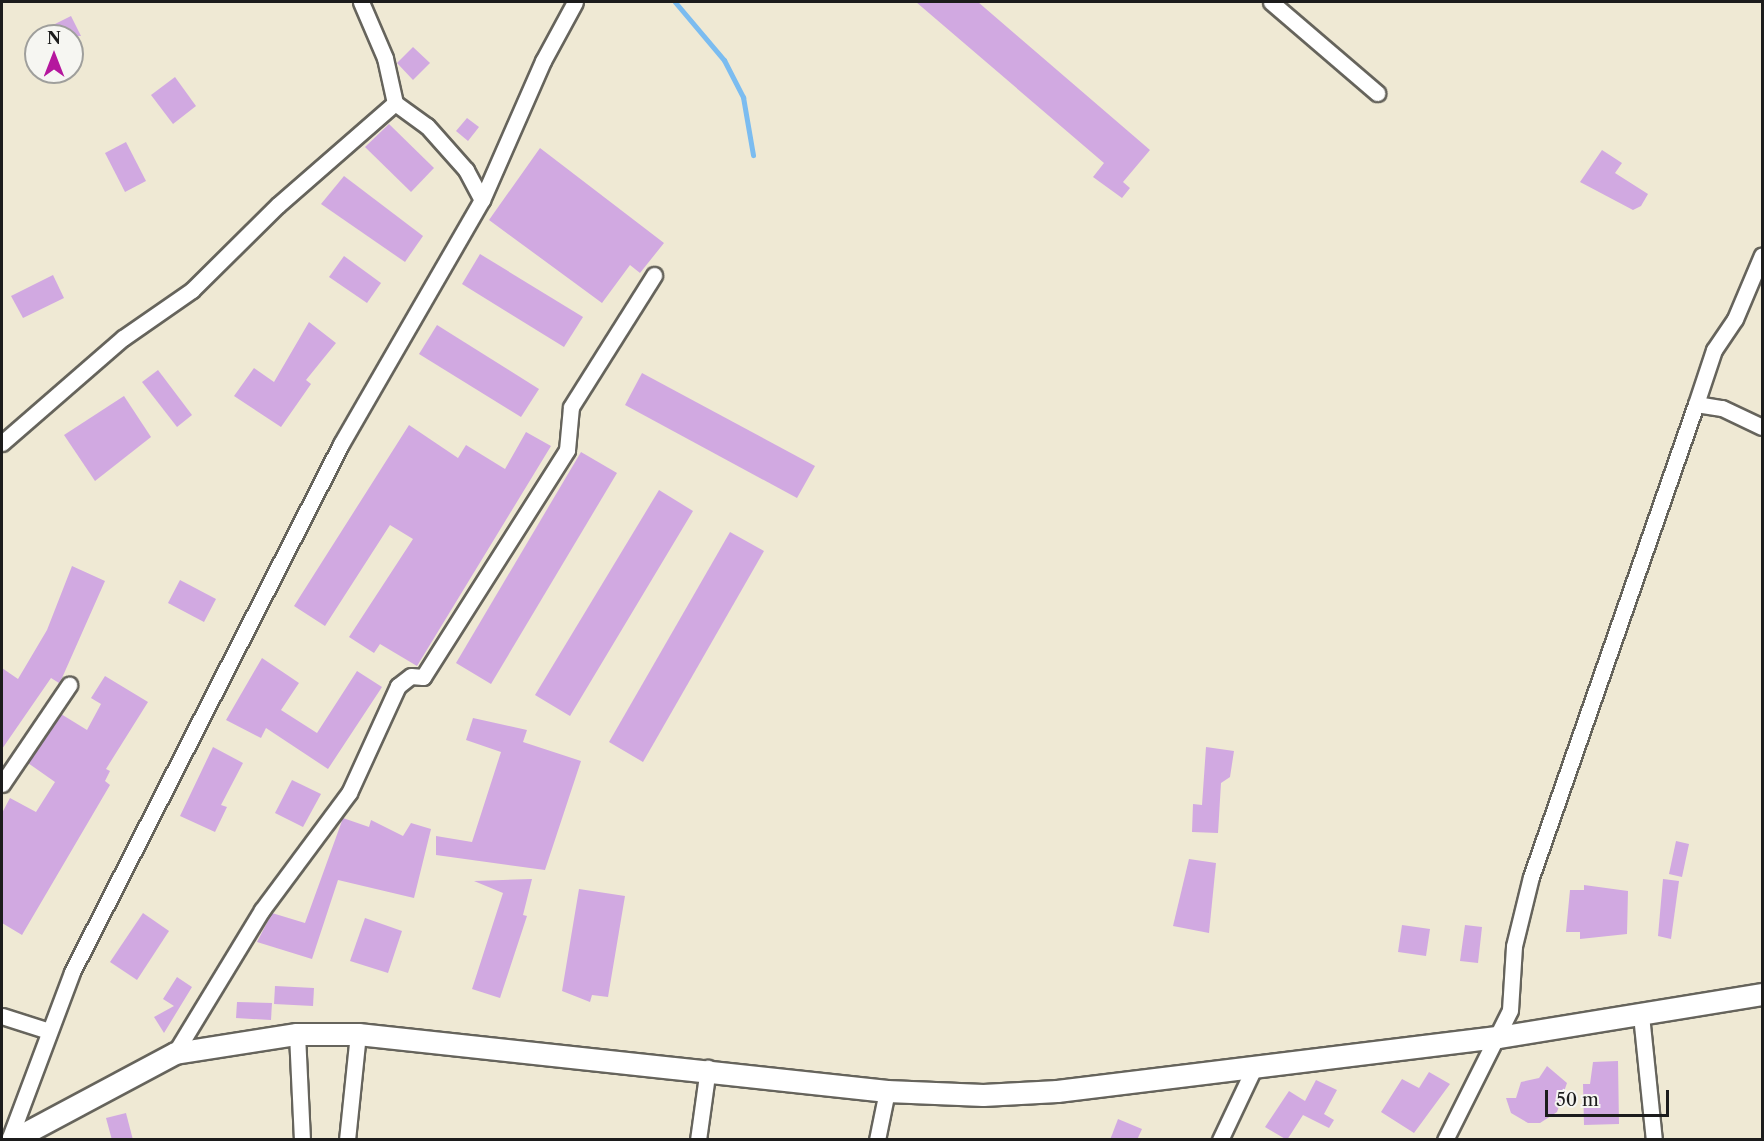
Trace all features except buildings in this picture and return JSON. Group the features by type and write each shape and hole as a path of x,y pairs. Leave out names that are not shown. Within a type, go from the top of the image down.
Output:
{"main road":[{"path":"10,1140 175,1053 297,1034 358,1034 708,1068 887,1090 1057,1091 1499,1037 1762,994"}],"street":[{"path":"361,2 385,58 395,103 427,126 466,170 482,200"},
{"path":"10,1140 46,1030 341,444 482,200 543,61 575,2"},
{"path":"1271,2 1377,93"},
{"path":"2,443 123,338 192,290 278,205 395,103"},
{"path":"1444,1140 1499,1037 1510,1010 1514,946 1531,877 1714,350 1735,319 1762,255"},
{"path":"175,1053 262,910 349,794 398,686 411,676 423,677 567,450 571,407 654,275"},
{"path":"1696,404 1722,408 1762,427"},
{"path":"2,784 69,685"},
{"path":"1641,1015 1654,1140"},
{"path":"2,1016 46,1030"},
{"path":"297,1034 302,1140"},
{"path":"347,1140 358,1034"},
{"path":"698,1140 708,1068"},
{"path":"1220,1140 1254,1068"},
{"path":"877,1140 887,1090"}],"waterway":[{"path":"675,2 724,60 743,97 753,155"}]}
